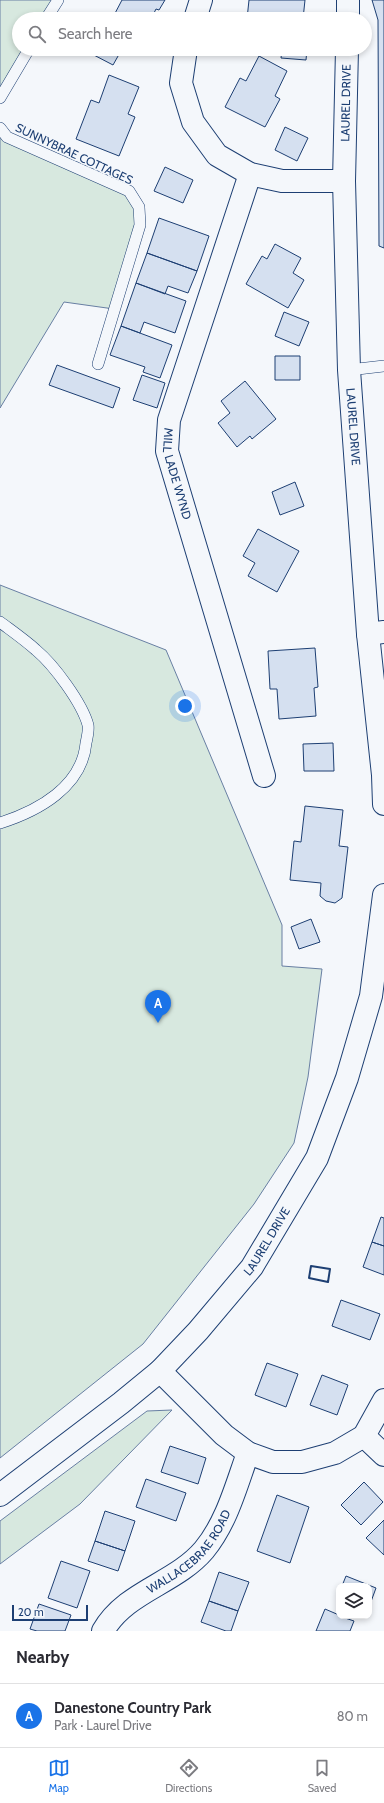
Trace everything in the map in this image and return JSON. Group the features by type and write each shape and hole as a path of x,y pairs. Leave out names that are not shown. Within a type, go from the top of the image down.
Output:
{"street":[{"path":"197,12 201,0"},
{"path":"348,0 348,12"},
{"path":"185,56 181,83 193,122 217,155 250,174 282,181 344,181"},
{"name":"LAUREL DRIVE","path":"347,56 344,181 349,370 376,633 384,804"},
{"name":"MILL LADE WYND","path":"250,174 169,420 167,451 264,776"},
{"name":"LAUREL DRIVE","path":"0,1495 122,1403 160,1371 198,1331 252,1267 317,1158 347,1078 371,996 384,895"},
{"path":"160,1371 224,1435 248,1453 273,1462 302,1462 335,1453 364,1436 384,1400"},
{"path":"364,1436 384,1455"},
{"name":"WALLACEBRAE ROAD","path":"103,1631 110,1619 126,1604 179,1571 204,1550 224,1520 248,1453"}],"lane":[{"path":"50,12 58,0"},
{"path":"0,98 25,56"},
{"name":"SUNNYBRAE COTTAGES","path":"0,128 7,137 129,191 139,207 140,225 98,364"},
{"path":"349,370 384,366"},
{"path":"0,622 42,656 74,694 88,726 85,757 73,779 51,800 22,816 0,823"}],"shaded area":[{"path":"0,0 58,0 50,12 12,12 12,56 25,56 0,98"},
{"path":"0,128 129,191 139,207 114,309 64,302 0,408"},
{"path":"0,585 166,650 282,925 282,966 322,969 308,1077 294,1143 254,1204 143,1344 0,1458"},
{"path":"172,1410 80,1504 0,1564 0,1521 147,1411"}],"building":[{"path":"122,0 165,0 159,10 156,9 154,12 116,12"},
{"path":"249,0 305,0 304,12 248,12"},
{"path":"372,0 384,0 384,248 379,246 378,20"},
{"path":"96,56 118,56 113,65"},
{"path":"259,56 287,71 275,96 280,99 265,127 225,107 240,78 246,81"},
{"path":"281,56 306,56 306,60 281,58"},
{"path":"109,75 139,87 128,114 135,117 119,156 76,139 91,100 99,103"},
{"path":"285,127 308,138 297,161 275,150"},
{"path":"165,167 193,180 183,203 154,191"},
{"path":"159,218 209,236 197,271 147,253"},
{"path":"275,244 301,258 293,273 304,280 288,308 246,284 262,256 267,259"},
{"path":"147,253 197,271 188,293 168,286 165,294 136,283"},
{"path":"136,283 186,301 175,333 144,322 140,333 121,326"},
{"path":"284,312 309,322 299,346 275,336"},
{"path":"121,326 172,345 160,378 143,372 145,367 110,355"},
{"path":"275,356 300,356 300,380 275,380"},
{"path":"57,365 120,388 113,408 49,385"},
{"path":"142,375 165,383 157,408 133,400"},
{"path":"245,381 276,419 252,439 250,436 237,447 218,423 230,413 221,401"},
{"path":"295,482 304,506 280,515 272,492"},
{"path":"258,529 299,551 277,592 248,576 255,563 243,556"},
{"path":"315,648 318,687 314,688 316,716 279,719 277,689 270,689 268,651"},
{"path":"333,743 334,771 304,771 303,744"},
{"path":"305,806 343,810 339,846 348,847 342,898 335,903 326,901 320,896 321,883 290,880 294,841 301,842"},
{"path":"311,919 320,942 299,949 291,927"},
{"path":"381,1217 384,1218 384,1246 372,1242"},
{"path":"372,1242 384,1246 384,1275 363,1267"},
{"path":"341,1300 380,1314 370,1340 332,1326"},
{"path":"267,1363 298,1374 286,1407 255,1395"},
{"path":"322,1375 348,1385 337,1415 310,1405"},
{"path":"170,1446 206,1458 198,1484 161,1472"},
{"path":"146,1479 186,1493 176,1521 136,1507"},
{"path":"364,1482 383,1502 361,1525 341,1505"},
{"path":"277,1495 309,1507 290,1563 257,1551"},
{"path":"105,1511 135,1521 125,1551 95,1541"},
{"path":"384,1520 384,1555 366,1538"},
{"path":"95,1541 125,1551 118,1571 88,1561"},
{"path":"61,1561 90,1571 77,1608 48,1598"},
{"path":"219,1572 249,1582 238,1611 209,1601"},
{"path":"346,1576 364,1583 343,1583"},
{"path":"372,1586 376,1588 372,1599"},
{"path":"209,1601 238,1611 231,1631 226,1631 201,1622"},
{"path":"39,1604 71,1615 65,1631 37,1631 30,1629"},
{"path":"325,1609 336,1614 336,1619 348,1619 354,1621 350,1631 316,1631"}],"wall":[{"path":"311,1266 330,1269 328,1282 309,1278 311,1266"}],"place":[{"name":"Danestone Country Park","path":"158,1023"}]}
